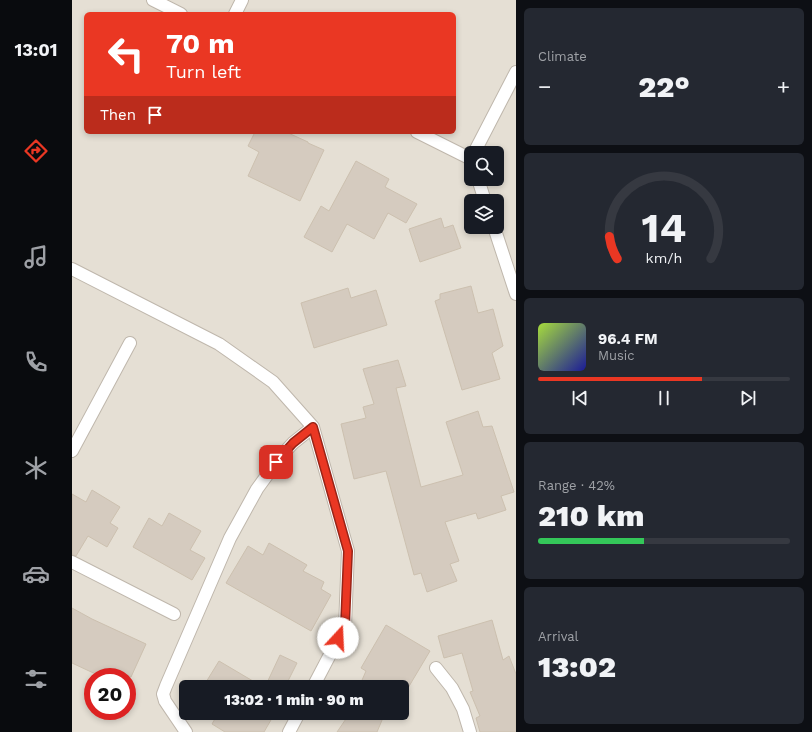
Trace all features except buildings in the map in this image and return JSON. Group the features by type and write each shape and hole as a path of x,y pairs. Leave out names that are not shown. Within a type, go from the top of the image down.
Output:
{"lane":[{"path":"153,0 177,12"},
{"path":"235,12 242,0"},
{"path":"478,146 516,72"},
{"path":"421,134 464,156"},
{"path":"496,234 516,294"},
{"path":"72,269 219,344 273,382 313,427 348,551 345,626 316,680"},
{"path":"72,451 130,343"},
{"path":"186,732 165,701 163,694 166,686 230,538 256,489 281,456 293,443 313,427"},
{"path":"72,562 174,614"},
{"path":"436,668 452,688 463,709 470,732"},
{"path":"289,732 295,720"}],"shaded area":[{"path":"72,0 516,0 516,732 72,732"}],"route":[{"path":"276,462 293,443 313,427 348,551 345,626 338,638"}]}
